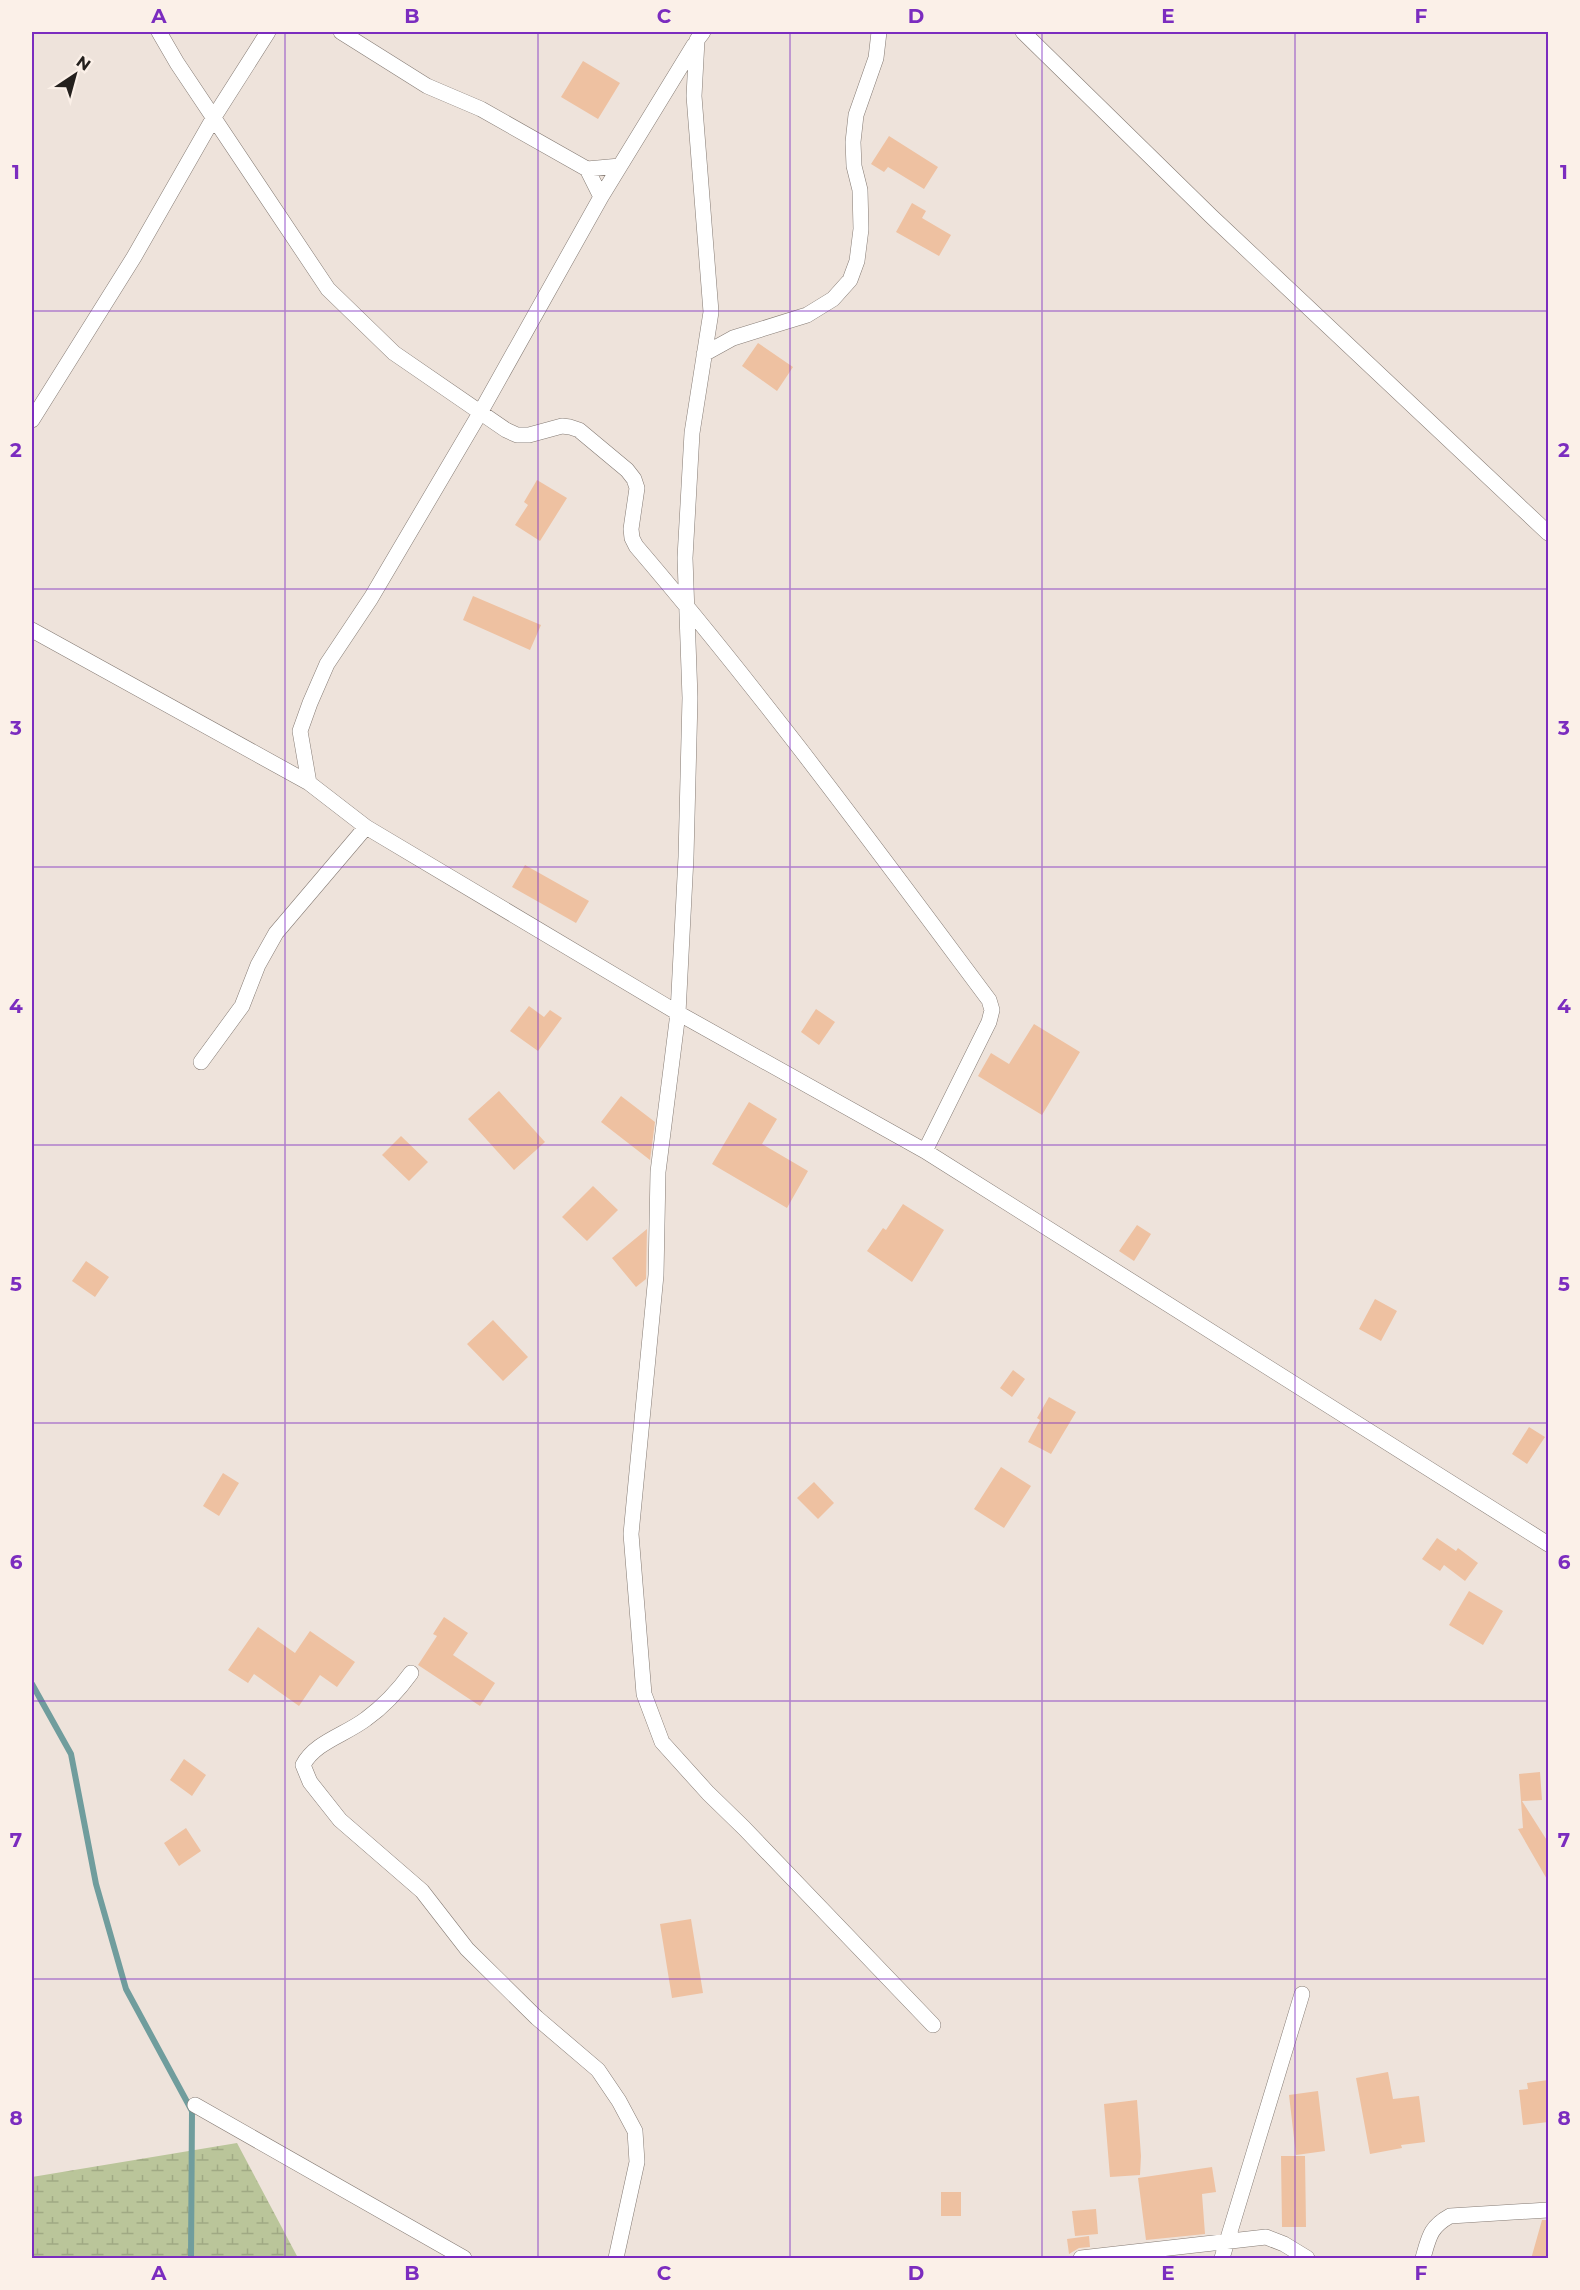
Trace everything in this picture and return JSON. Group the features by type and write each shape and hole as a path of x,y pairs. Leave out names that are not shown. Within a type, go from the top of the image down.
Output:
{"street":[{"path":"159,32 328,289 394,353 480,413 517,435 529,435 562,426 570,426 579,430 627,470 634,479 637,488 631,529 636,546 687,605 789,732 989,1000 992,1010 989,1022 925,1151"},
{"path":"32,420 134,257 214,117 268,32"},
{"path":"341,32 427,86 481,109 587,169 601,196"},
{"path":"704,354 733,338 807,315 833,299 850,280 857,261 861,230 860,190 854,166 856,115 876,58 879,32"},
{"path":"1023,32 1211,216 1548,533"},
{"path":"698,34 694,96 711,312 692,433 685,558 690,698 686,857 678,1013 658,1172 656,1275 631,1534 644,1694 662,1742 708,1793 933,2025"},
{"path":"309,783 300,731 327,664 371,598 480,413 601,196 698,34"},
{"path":"587,169 620,165"},
{"path":"32,630 309,783 366,827 678,1013 925,1151 1548,1544"},
{"path":"201,1062 242,1005 258,965 276,933 366,827"},
{"path":"411,1673 396,1694 365,1720 309,1754 303,1765 310,1782 340,1820 422,1891 467,1949 537,2018 598,2070 619,2101 635,2131 637,2162 616,2259"},
{"path":"1222,2259 1302,1994"},
{"path":"195,2104 464,2259"},
{"path":"1423,2259 1428,2240 1437,2223 1450,2216 1548,2210"},
{"path":"1081,2259 1266,2237 1284,2244 1307,2259"}],"green space":[{"path":"237,2143 298,2258 32,2258 32,2177"}],"building":[{"path":"583,61 620,83 598,119 561,97"},
{"path":"889,136 938,167 924,189 888,167 884,172 871,164"},
{"path":"912,203 926,211 922,218 951,235 939,256 896,232"},
{"path":"758,343 793,367 777,391 742,366"},
{"path":"537,480 567,498 540,541 515,525 528,505 524,502"},
{"path":"473,596 541,625 530,650 463,620"},
{"path":"525,865 589,901 576,923 512,887"},
{"path":"529,1006 544,1017 550,1010 562,1018 538,1051 510,1031"},
{"path":"816,1009 835,1022 819,1045 801,1032"},
{"path":"1034,1024 1080,1052 1042,1115 978,1076 991,1053 1009,1064"},
{"path":"499,1091 545,1142 514,1170 468,1119"},
{"path":"621,1096 655,1122 650,1160 601,1122"},
{"path":"749,1102 777,1119 762,1144 808,1171 787,1208 712,1164"},
{"path":"401,1136 428,1162 409,1181 382,1155"},
{"path":"593,1186 618,1210 587,1241 562,1217"},
{"path":"903,1204 944,1230 912,1282 867,1251 883,1228 886,1230"},
{"path":"1137,1225 1151,1234 1134,1261 1119,1251"},
{"path":"647,1229 646,1279 636,1287 612,1258"},
{"path":"86,1261 109,1277 95,1297 72,1281"},
{"path":"1375,1299 1397,1311 1381,1341 1359,1329"},
{"path":"493,1320 528,1357 503,1381 467,1344"},
{"path":"1013,1370 1025,1379 1012,1397 1000,1388"},
{"path":"1049,1397 1076,1412 1051,1454 1028,1442 1040,1420 1037,1418"},
{"path":"1529,1427 1545,1437 1527,1464 1512,1454"},
{"path":"1001,1467 1031,1486 1004,1528 974,1509"},
{"path":"223,1473 239,1483 219,1516 203,1506"},
{"path":"814,1482 834,1503 818,1519 797,1498"},
{"path":"1437,1538 1456,1551 1458,1548 1478,1563 1465,1581 1444,1565 1440,1571 1422,1559"},
{"path":"1469,1591 1503,1611 1483,1645 1449,1625"},
{"path":"444,1617 468,1633 453,1655 495,1683 480,1706 418,1665 437,1636 433,1634"},
{"path":"258,1627 295,1653 310,1631 355,1662 337,1687 320,1675 299,1706 254,1674 248,1683 228,1670"},
{"path":"184,1759 206,1775 192,1796 170,1780"},
{"path":"1540,1772 1542,1800 1522,1801 1548,1842 1548,1881 1518,1829 1523,1828 1519,1774"},
{"path":"186,1828 201,1851 179,1866 164,1843"},
{"path":"691,1919 703,1993 672,1998 660,1924"},
{"path":"1388,2072 1393,2099 1419,2096 1425,2142 1401,2145 1402,2148 1370,2154 1356,2078"},
{"path":"1548,2080 1548,2122 1523,2125 1519,2090 1528,2089 1527,2083"},
{"path":"1318,2091 1325,2151 1296,2155 1289,2095"},
{"path":"1137,2100 1140,2175 1110,2177 1104,2104"},
{"path":"1281,2156 1305,2156 1306,2227 1282,2227"},
{"path":"1212,2167 1216,2192 1202,2194 1205,2234 1146,2240 1138,2178"},
{"path":"941,2192 961,2192 961,2216 941,2216"},
{"path":"1096,2209 1098,2234 1075,2236 1072,2211"},
{"path":"1542,2220 1548,2220 1548,2259 1531,2259"},
{"path":"1089,2236 1090,2247 1079,2248 1069,2254 1067,2239"}],"waterway":[{"path":"32,1684 71,1754 96,1884 126,1989 192,2111 191,2258"}]}
